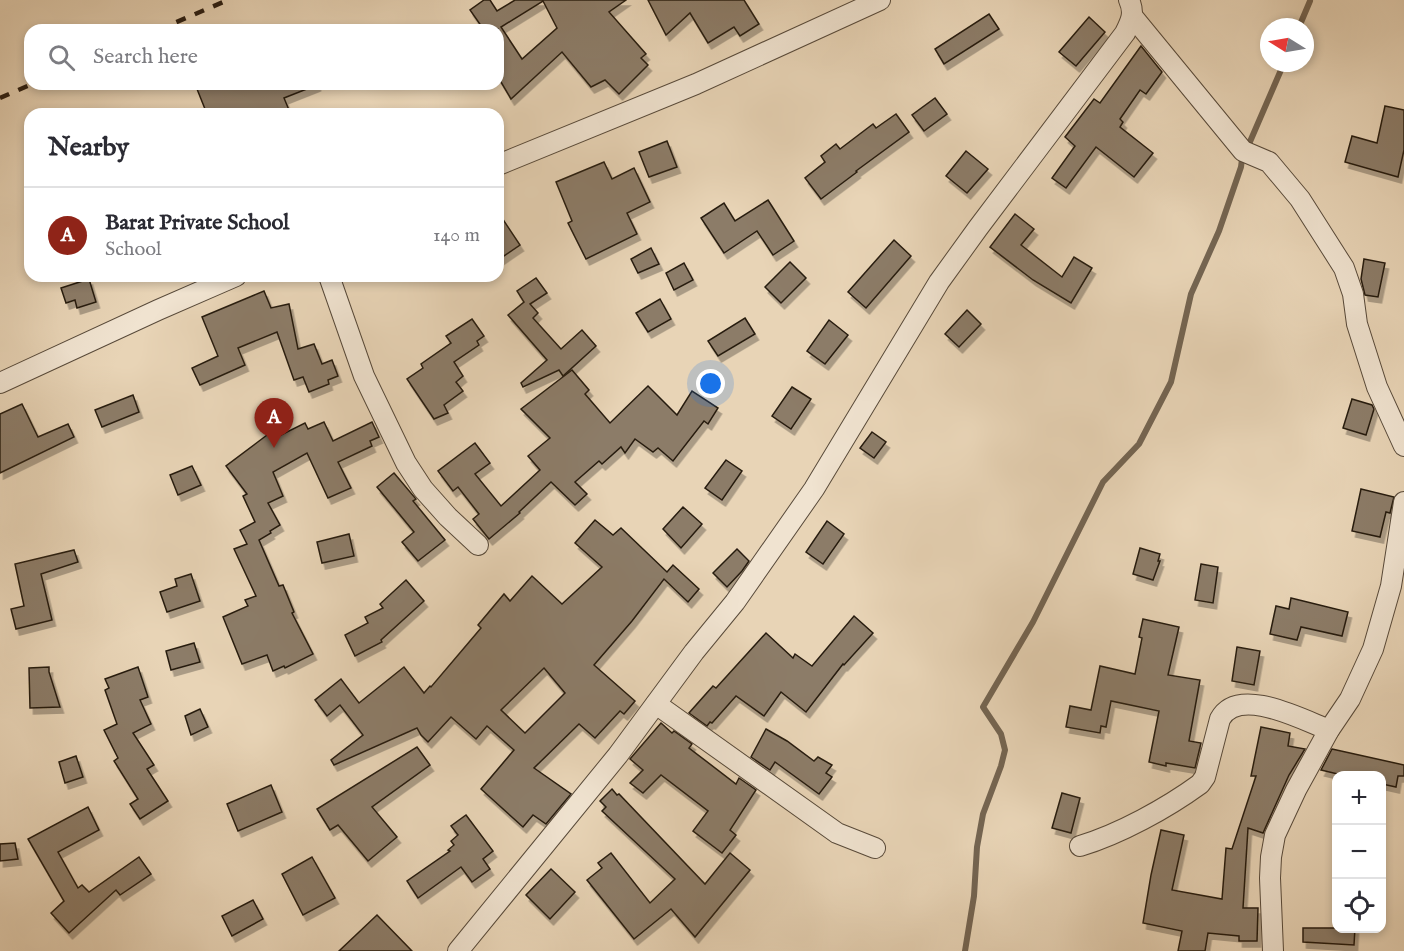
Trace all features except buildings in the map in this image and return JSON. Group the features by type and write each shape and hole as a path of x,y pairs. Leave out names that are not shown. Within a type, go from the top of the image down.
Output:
{"street":[{"path":"504,163 696,84 880,0"},
{"path":"1131,9 1243,151 1269,162 1300,199 1344,267 1353,294 1357,324 1377,387 1404,446"},
{"path":"458,951 618,755 694,652 735,602 814,489 933,292 958,255 1125,33 1131,9"},
{"path":"0,383 222,282"},
{"path":"331,282 364,376 406,463 423,489 478,545"},
{"path":"1276,951 1270,878 1275,836 1296,790 1329,730 1350,699 1373,649 1391,586 1404,502"},
{"path":"656,704 837,833 874,848"},
{"path":"1080,846 1103,839 1151,814 1200,784 1205,777 1220,719 1223,712 1232,706 1252,704 1273,708 1329,730"}],"waterway":[{"path":"1303,18 1310,1"},
{"path":"965,951 983,814 1005,750 1001,734 983,707 1033,622 1103,482 1139,444 1171,382 1191,294 1219,231 1241,167 1243,151 1249,144 1280,72"}],"railway":[{"path":"172,24 228,0"},
{"path":"0,98 24,88"}],"place":[{"name":"Barat Private School","path":"274,448"}]}
